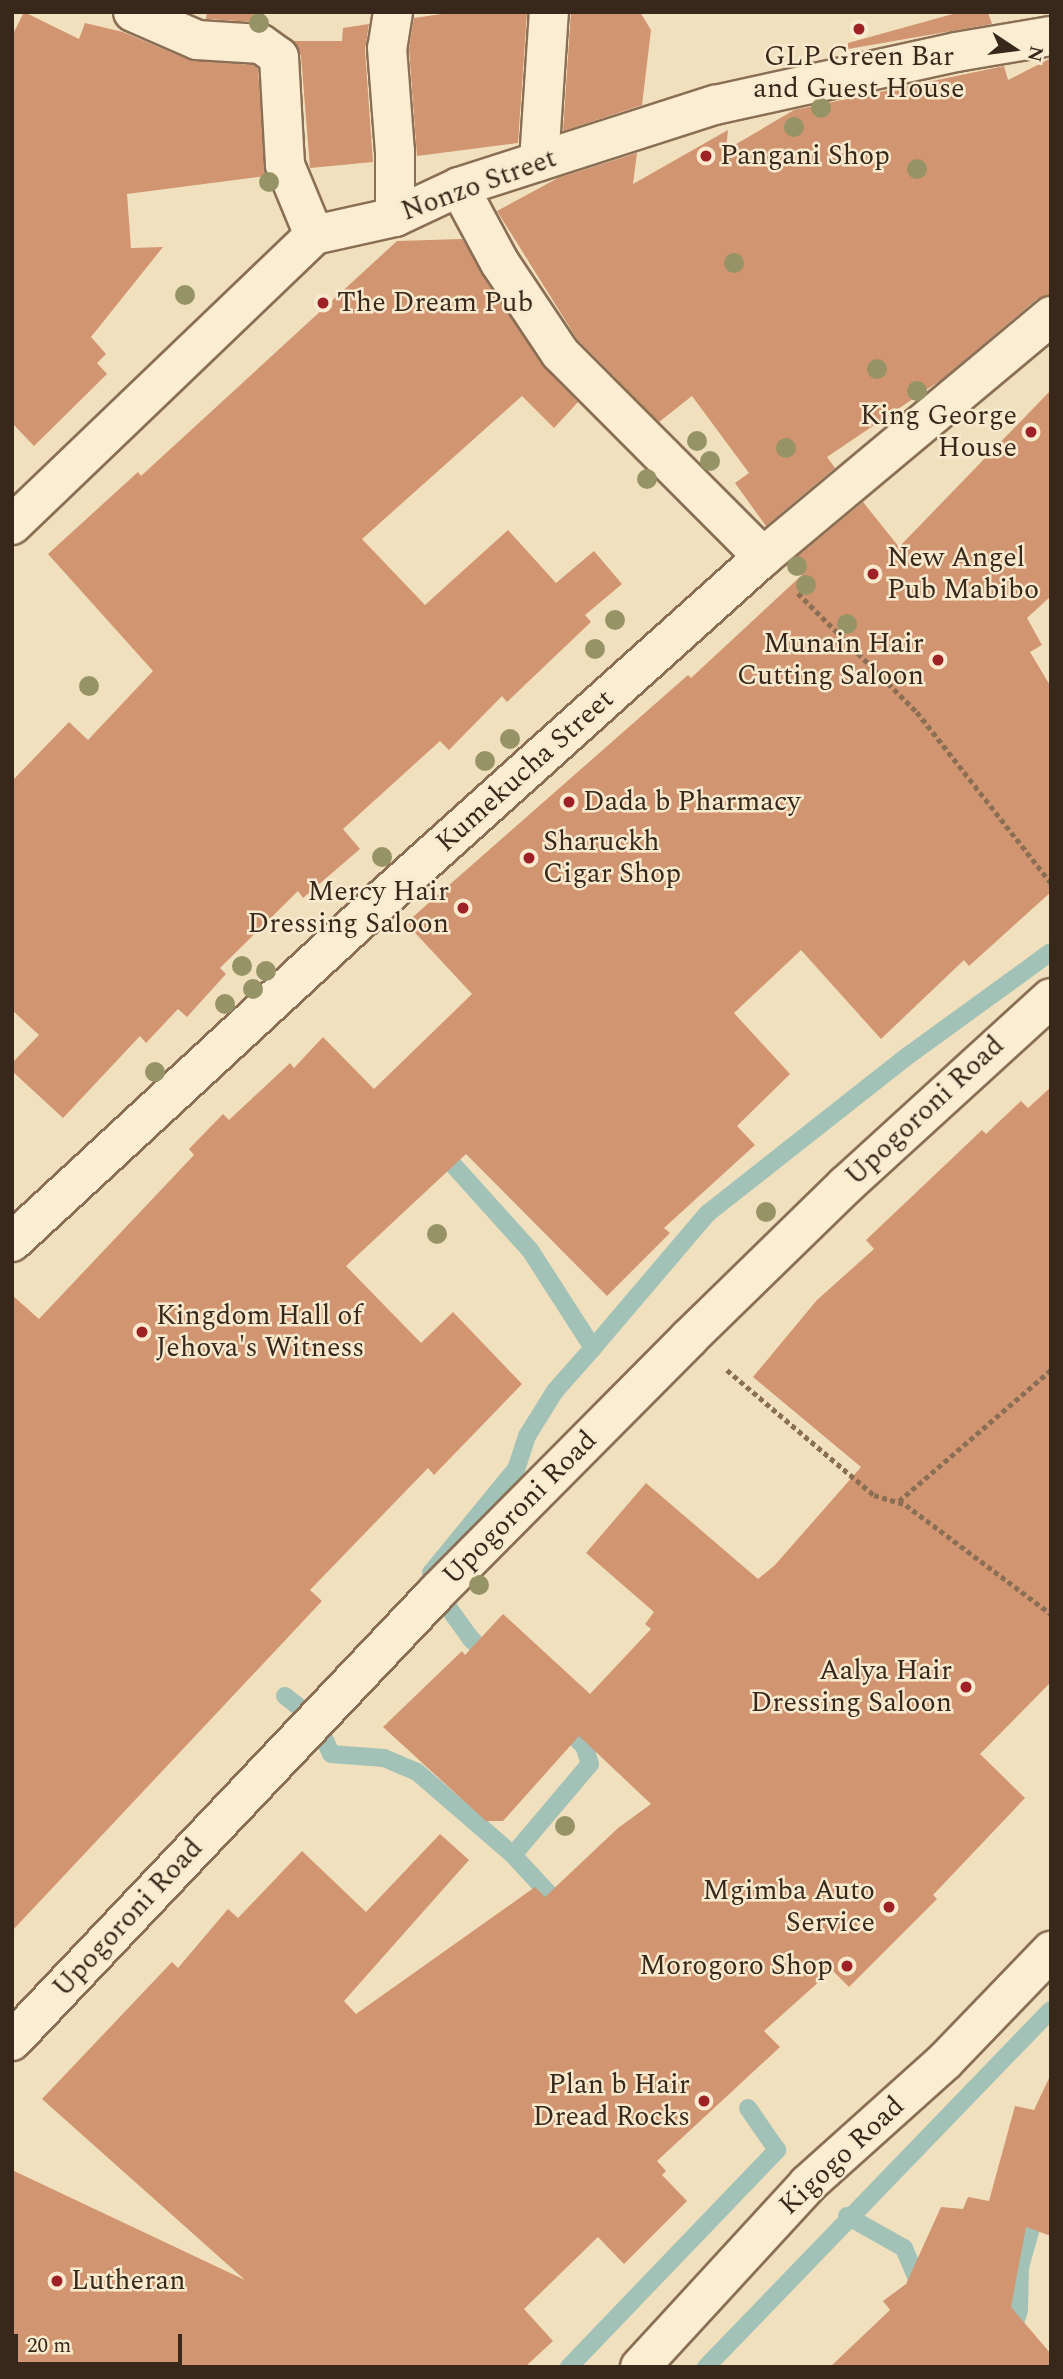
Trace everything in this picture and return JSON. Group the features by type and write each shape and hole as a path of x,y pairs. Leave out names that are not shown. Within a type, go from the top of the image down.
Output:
{"street":[{"path":"12,525 314,235 285,165 279,57 261,44 197,40 133,12"},
{"path":"393,12 387,48 395,137 395,217"},
{"path":"540,161 549,12"},
{"name":"Nonzo Street","path":"314,235 395,217 459,187 715,105 956,52 1051,36"},
{"path":"459,187 500,263 560,354 763,557"},
{"name":"Kumekucha Street","path":"12,1242 386,896 763,557 1051,316"},
{"name":"Upogoroni Road","path":"14,2036 437,1592 689,1338 846,1185 1051,998"},
{"name":"Kigogo Road","path":"640,2367 808,2184 945,2061 1051,1951"}],"path":[{"path":"763,557 917,712 1051,883"},
{"path":"689,1338 874,1495 888,1502 900,1501 1051,1370"},
{"path":"900,1501 1051,1614"}],"building":[{"path":"24,12 79,39 85,23 123,32 189,60 253,65 258,69 266,176 127,194 131,248 163,247 91,337 106,354 97,363 107,374 34,446 12,423 12,36"},
{"path":"207,12 254,12 253,22 206,19"},
{"path":"455,12 527,12 518,143 417,156 409,49 414,18"},
{"path":"571,12 640,12 651,30 642,105 563,131"},
{"path":"960,12 988,12 992,24 848,49 848,43"},
{"path":"369,24 365,50 373,162 310,168 301,56 293,41 342,41 343,28"},
{"path":"1051,58 1051,295 1037,299 941,380 827,457 835,468 766,526 735,483 749,473 692,396 659,422 577,339 497,211 558,178 637,153 633,184 728,130 726,150 794,110 1004,66 1008,80"},
{"path":"462,239 542,365 578,402 554,428 522,396 362,539 425,605 508,530 556,583 594,551 622,584 585,615 591,622 507,702 502,696 449,750 440,741 343,829 360,849 303,898 298,891 220,968 226,974 187,1017 178,1009 146,1043 140,1036 63,1118 12,1071 12,1063 39,1035 12,1010 12,781 69,722 88,740 153,671 48,554 138,472 141,476 397,241"},
{"path":"1051,390 1051,596 1027,618 1042,645 1030,652 1051,687 1051,892 969,966 964,960 881,1039 801,950 734,1013 790,1074 737,1126 755,1145 664,1228 670,1233 607,1296 466,1154 346,1266 421,1343 453,1312 522,1384 434,1475 428,1468 310,1590 322,1601 12,1931 12,1295 39,1319 194,1155 189,1149 223,1114 229,1120 290,1063 294,1068 323,1037 374,1089 472,994 406,923 688,675 691,678 802,575 792,561 863,502 899,547"},
{"path":"1051,1087 1051,1682 980,1754 1025,1798 933,1895 937,1899 849,1987 832,1970 764,2031 780,2047 657,2161 666,2171 662,2175 687,2201 624,2264 598,2237 524,2309 553,2341 525,2367 12,2367 12,2170 245,2280 42,2099 172,1962 178,1968 228,1909 238,1918 302,1851 366,1912 440,1834 469,1860 344,2001 356,2014 535,1887 545,1897 618,1828 651,1804 579,1736 503,1821 486,1821 383,1727 462,1651 465,1655 503,1614 590,1694 651,1629 645,1624 654,1612 586,1553 646,1483 758,1579 775,1565 861,1467 753,1377 817,1300 874,1249 866,1240 982,1130 986,1134 1021,1101 1028,1108"},
{"path":"1051,2074 1051,2236 1026,2227 1011,2307 1051,2354 1051,2367 830,2367 890,2310 883,2301 906,2284 941,2207 963,2209 968,2197 989,2201 1015,2106 1034,2110"}],"waterway":[{"path":"593,1348 708,1213 909,1055 1051,952"},
{"path":"438,1148 530,1250 593,1348 555,1391 527,1436 516,1469 431,1573 437,1592 471,1639 492,1659"},
{"path":"285,1696 316,1720 331,1754 384,1758 417,1772 513,1855 564,1910"},
{"path":"513,1855 590,1764 584,1746 561,1724"},
{"path":"706,2367 1051,2010"},
{"path":"569,2367 777,2150 748,2108"},
{"path":"1011,2336 1019,2310 1020,2267 1037,2207"},
{"path":"847,2216 904,2248 922,2291"}],"place":[{"name":"GLP Green Bar and Guest House","path":"859,29"},
{"name":"Pangani Shop","path":"706,156"},
{"name":"The Dream Pub","path":"323,303"},
{"name":"King George House","path":"1031,432"},
{"name":"New Angel Pub Mabibo","path":"873,574"},
{"name":"Munain Hair Cutting Saloon","path":"938,660"},
{"name":"Dada b Pharmacy","path":"569,802"},
{"name":"Sharuckh Cigar Shop","path":"529,858"},
{"name":"Mercy Hair Dressing Saloon","path":"463,908"},
{"name":"Kingdom Hall of Jehova's Witness","path":"142,1332"},
{"name":"Aalya Hair Dressing Saloon","path":"966,1687"},
{"name":"Mgimba Auto Service","path":"889,1907"},
{"name":"Morogoro Shop","path":"847,1966"},
{"name":"Plan b Hair Dread Rocks","path":"704,2101"},
{"name":"Lutheran","path":"57,2281"}]}
